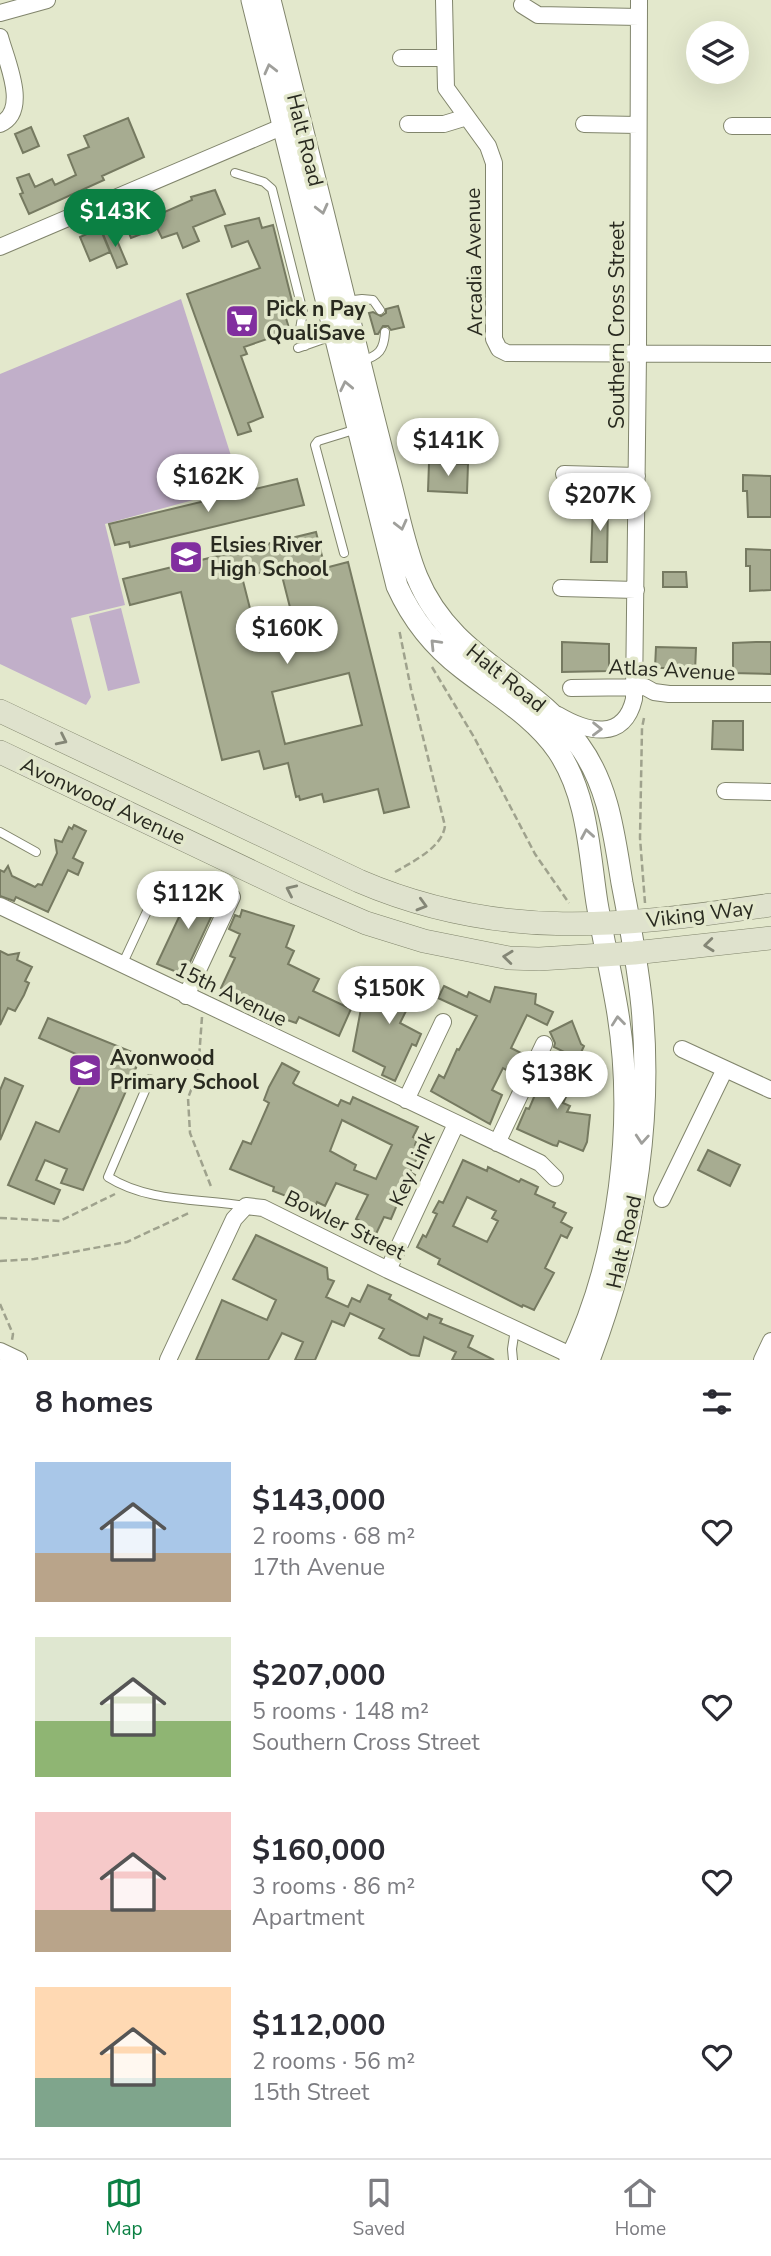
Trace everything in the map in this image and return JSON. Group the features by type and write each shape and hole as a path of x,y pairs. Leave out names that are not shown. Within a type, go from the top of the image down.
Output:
{"main road":[{"name":"Avonwood Avenue","path":"0,711 334,869 410,901 437,909 523,923 601,924 636,916"},
{"name":"Avonwood Avenue","path":"0,752 294,892 366,923 424,942 509,958 634,953"},
{"name":"Viking Way","path":"636,916 771,905"},
{"name":"Viking Way","path":"634,953 771,938"}],"street":[{"path":"0,13 47,0"},
{"name":"Halt Road","path":"252,0 345,301 408,551 428,600 461,642 559,721 576,740 600,783 609,808 636,916 634,953 642,1006 645,1071 640,1162 621,1264 606,1314 578,1359"},
{"name":"Halt Road","path":"270,0 335,335 397,586 417,623 445,654 531,721 550,741 565,763 582,803 620,1029 624,1089 622,1160 615,1207 578,1359"},
{"name":"Arcadia Avenue","path":"444,0 446,88 488,146 495,163 495,345 507,353 771,354"},
{"path":"522,5 537,15 639,8"},
{"name":"Southern Cross Street","path":"538,704 580,727 595,731 610,729 630,714 635,687 639,8"},
{"path":"0,37 16,100 13,114 0,124"},
{"path":"401,58 444,58"},
{"path":"408,124 444,124 467,117"},
{"path":"0,247 292,123"},
{"path":"584,124 638,125"},
{"path":"732,127 771,126"},
{"path":"564,474 637,475"},
{"path":"561,588 636,590"},
{"name":"Atlas Avenue","path":"571,688 645,687 654,692 771,694"},
{"path":"724,791 771,792"},
{"path":"186,996 232,897"},
{"name":"15th Avenue","path":"0,906 540,1163 555,1178"},
{"path":"406,1100 443,1022"},
{"path":"497,1143 544,1044"},
{"path":"682,1049 771,1090"},
{"path":"662,1199 725,1069"},
{"name":"Key Link","path":"388,1270 456,1124"},
{"path":"168,1360 233,1220 246,1206"},
{"name":"Bowler Street","path":"246,1206 263,1208 578,1359"},
{"path":"762,1360 771,1340"}],"lane":[{"path":"235,173 264,182 272,189 303,312 301,347 335,335"},
{"path":"345,301 373,300 380,310"},
{"path":"360,362 383,349 385,332"},
{"path":"344,553 315,445 318,441 357,429"},
{"path":"0,832 36,852"},
{"path":"122,965 149,907"},
{"path":"150,1079 108,1173 110,1178 157,1196 216,1200 246,1206"},
{"path":"513,1360 515,1329"}],"path":[{"path":"395,873 433,846 444,832 445,826 401,645 401,625"},
{"path":"432,667 474,737 535,854 569,903"},
{"path":"636,916 646,899 640,838 642,727 654,692"},
{"path":"203,1004 198,1072 188,1098 190,1133 216,1200"},
{"path":"0,1218 60,1221 106,1200 126,1185"},
{"path":"0,1261 34,1259 127,1242 190,1212"},
{"path":"0,1304 13,1334 9,1355"}],"shaded area":[{"path":"181,299 241,487 105,524 125,605 71,618 91,697 86,705 0,664 0,374"},
{"path":"121,608 140,683 108,691 89,616"}],"building":[{"path":"128,118 144,157 102,176 104,180 29,214 20,194 23,193 17,178 29,174 35,187 52,179 55,185 76,175 68,155 89,147 84,136"},
{"path":"31,127 39,146 23,153 15,134"},
{"path":"215,190 225,214 193,227 199,241 183,248 177,233 162,238 157,228 131,238 123,219 138,212 142,222 192,200 191,197"},
{"name":"Pick n Pay QualiSave","path":"259,218 262,228 273,225 295,313 285,315 290,331 244,347 247,354 241,356 263,417 248,423 251,431 238,435 187,294 260,268 248,241 232,247 225,226"},
{"path":"100,228 110,252 90,261 80,237"},
{"path":"113,231 127,264 117,268 103,234"},
{"path":"398,306 404,327 391,330 388,326 383,326 378,334 375,334 369,313 381,316 386,313 386,309"},
{"path":"429,463 468,464 467,493 428,491"},
{"path":"743,475 771,476 771,517 748,517"},
{"path":"297,479 304,505 130,547 129,542 115,545 109,524"},
{"path":"593,504 608,504 607,562 591,562"},
{"path":"316,532 325,568 348,562 409,807 384,813 378,789 324,802 322,794 300,800 299,796 296,797 288,763 264,769 259,751 222,760 181,592 130,605 123,579","holes":["280,568 297,635 259,644 242,577","349,673 362,725 285,744 272,692"]},
{"path":"746,549 771,550 771,590 750,591 750,566 746,566"},
{"path":"663,572 686,572 687,587 663,587"},
{"path":"562,642 609,644 609,671 562,672"},
{"path":"771,642 771,674 733,673 733,643"},
{"path":"656,647 696,648 695,672 682,672 683,668 655,668"},
{"path":"713,721 743,721 743,750 712,749"},
{"path":"74,825 86,831 73,858 83,863 78,875 68,870 48,912 16,897 14,901 0,896 0,870 4,872 8,866 12,876 35,887 42,885 57,853 55,840 62,842 69,827 72,829"},
{"path":"193,887 219,900 184,975 157,964"},
{"path":"242,910 294,926 286,947 294,951 288,964 319,979 313,991 351,1009 339,1036 299,1017 296,1023 264,1012 249,1005 251,1002 221,988 235,958 230,956 240,934 229,929 235,915 240,917"},
{"path":"0,951 8,955 19,953 17,960 32,967 25,981 29,983 24,995 15,1011 8,1008 0,1025"},
{"path":"398,972 431,988 424,1004 412,999 400,1023 421,1034 416,1046 412,1044 395,1081 382,1075 385,1067 353,1051 364,993 383,1003"},
{"path":"444,986 467,997 469,992 490,1002 495,987 536,994 535,1004 553,1012 547,1025 527,1015 511,1048 523,1054 514,1074 503,1068 492,1090 502,1095 490,1124 431,1091 439,1075 444,1078 457,1049 459,1050 477,1016 438,998"},
{"path":"48,1018 137,1054 135,1059 139,1061 83,1190 61,1183 67,1169 45,1160 36,1180 60,1190 54,1204 8,1185 36,1122 59,1132 85,1075 77,1072 83,1057 39,1038"},
{"path":"572,1021 584,1046 578,1059 554,1047 550,1032"},
{"path":"570,1059 586,1067 579,1080 575,1078 563,1103 570,1106 567,1112 590,1115 587,1142 583,1151 559,1141 557,1146 553,1145 517,1129 526,1108 529,1109 545,1071 561,1077"},
{"path":"282,1063 299,1072 293,1083 295,1085 338,1106 341,1100 350,1104 353,1097 418,1127 413,1137 417,1139 415,1145 422,1148 410,1172 415,1175 409,1188 405,1186 391,1219 384,1217 376,1234 357,1227 360,1221 356,1219 368,1195 336,1183 325,1206 317,1202 315,1207 287,1194 286,1196 273,1191 274,1187 230,1169 243,1141 251,1144 269,1103 264,1100","holes":["342,1120 392,1145 376,1179 354,1170 356,1165 330,1151"]},
{"path":"5,1078 23,1086 0,1140 0,1090"},
{"path":"708,1150 740,1165 730,1186 698,1170"},
{"path":"463,1160 487,1171 488,1167 519,1182 521,1179 538,1187 535,1194 555,1203 553,1207 566,1213 561,1222 572,1228 567,1238 561,1235 545,1268 554,1273 534,1310 523,1305 522,1307 438,1264 440,1259 417,1247 423,1235 426,1237 437,1214 433,1212 439,1201 443,1203","holes":["467,1197 496,1211 492,1218 498,1221 487,1242 453,1226"]},
{"path":"256,1235 327,1268 328,1279 334,1281 326,1297 348,1307 352,1298 360,1302 368,1285 391,1295 389,1299 427,1319 429,1314 442,1319 440,1323 473,1336 468,1347 494,1360 452,1360 456,1352 424,1337 419,1356 411,1355 379,1338 384,1329 350,1313 344,1326 332,1321 315,1360 295,1360 303,1342 282,1333 268,1360 196,1360 222,1300 267,1320 276,1300 233,1279"}],"place":[{"name":"Pick n Pay QualiSave","path":"242,321"},
{"name":"Elsies River High School","path":"186,557"},
{"name":"Avonwood Primary School","path":"85,1070"}]}
